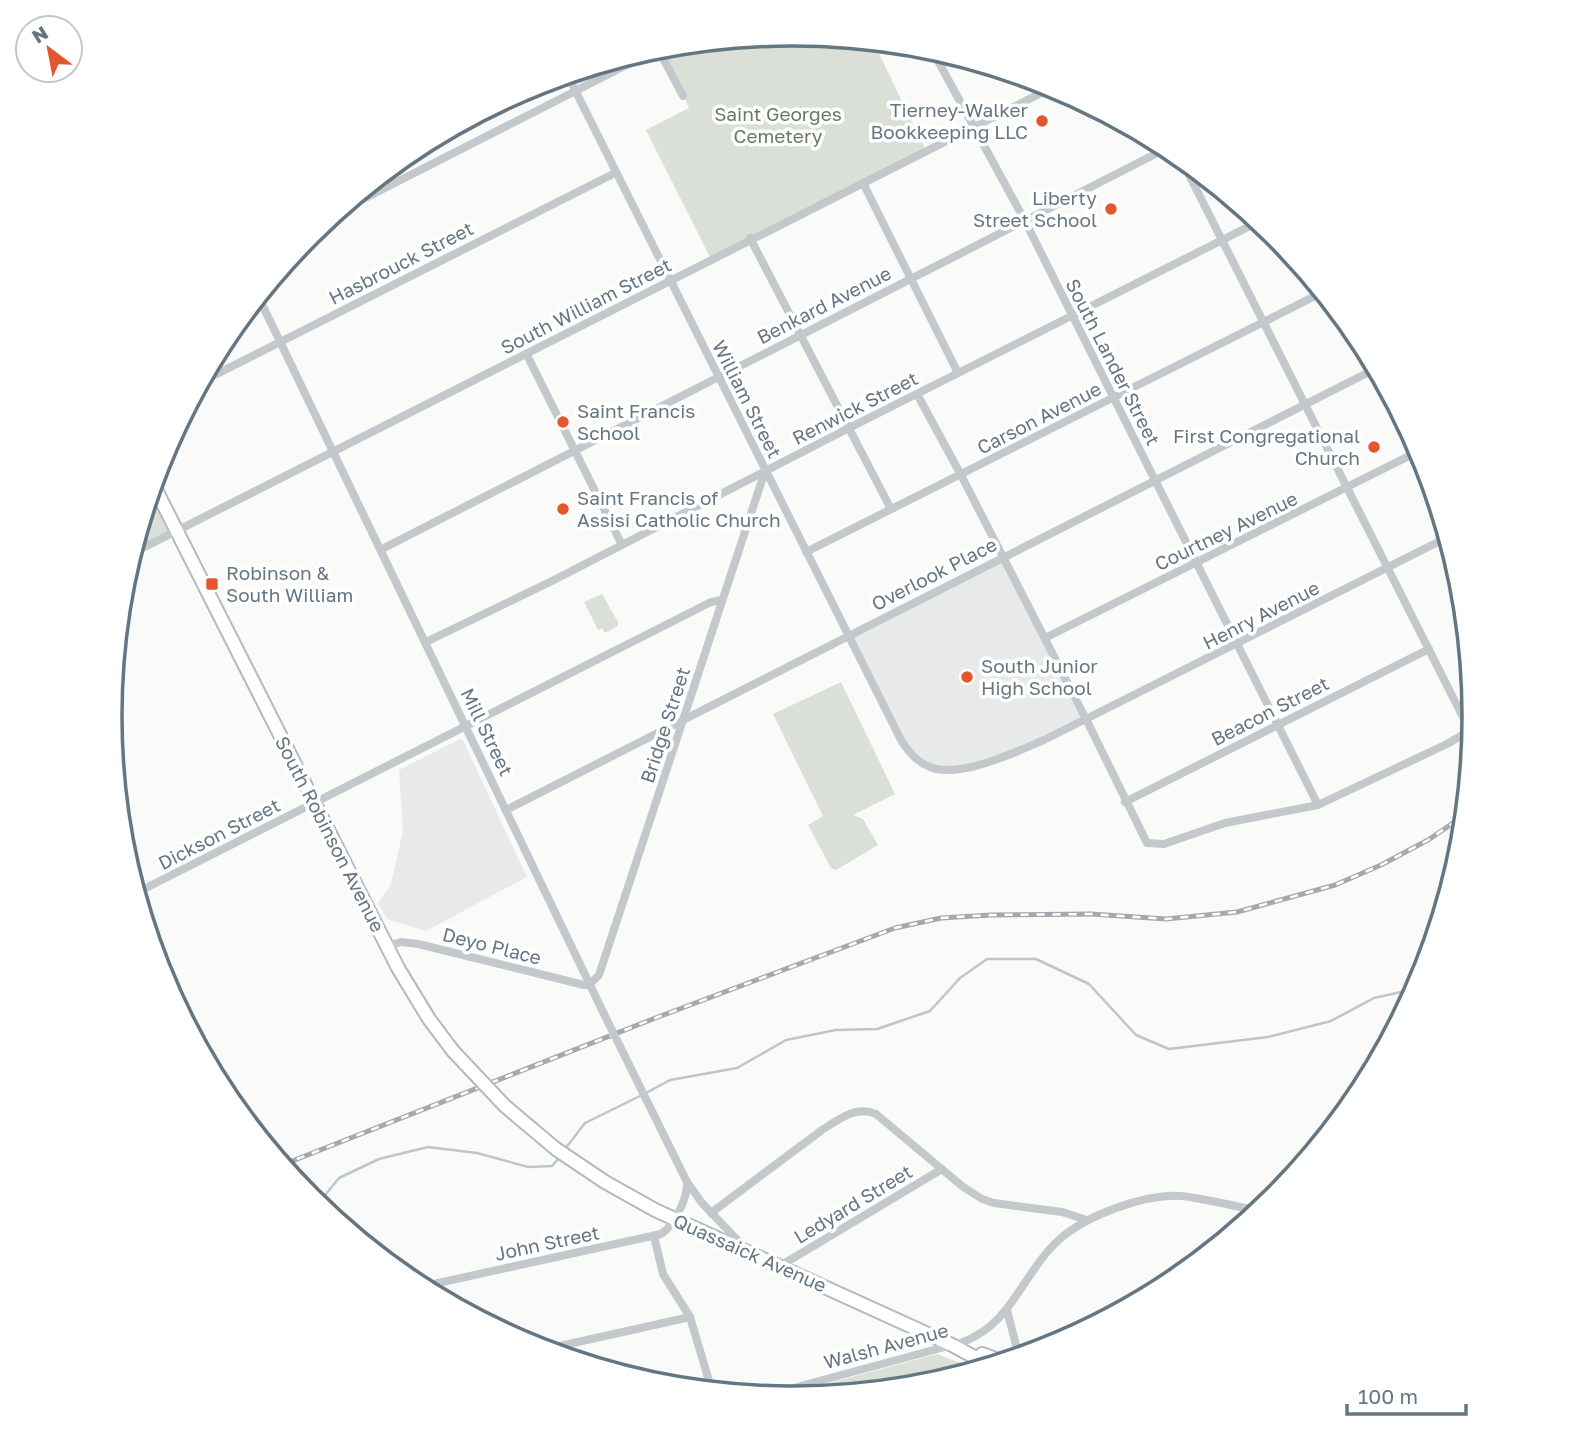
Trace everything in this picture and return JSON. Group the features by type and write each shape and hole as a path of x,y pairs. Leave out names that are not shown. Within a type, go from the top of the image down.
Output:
{"highway":[{"name":"South Robinson Avenue","path":"159,496 314,804 419,1003 453,1051 505,1106 556,1149"},
{"name":"Quassaick Avenue","path":"556,1149 636,1200 674,1219 980,1360"},
{"name":"Quassaick Avenue","path":"952,1345 989,1357"}],"street":[{"path":"662,58 683,96"},
{"name":"South Lander Street","path":"939,62 1073,315 1318,805"},
{"path":"370,195 616,69"},
{"name":"William Street","path":"572,83 902,742 913,757 934,769 962,769 1018,751 1086,719"},
{"name":"South William Street","path":"144,547 527,355 750,238 1040,94"},
{"name":"Benkard Avenue","path":"382,549 1157,153"},
{"name":"Hasbrouck Street","path":"216,374 615,173"},
{"path":"1189,176 1429,649 1463,710"},
{"path":"863,183 958,373"},
{"name":"Renwick Street","path":"426,642 520,597 1250,226"},
{"path":"750,238 891,509"},
{"name":"Carson Avenue","path":"806,552 1315,296"},
{"name":"Mill Street","path":"263,306 589,985 687,1182 711,1213 749,1253"},
{"path":"527,355 622,545"},
{"name":"Overlook Place","path":"506,810 1368,373"},
{"path":"917,394 1045,638 1147,843 1164,844 1218,824 1333,800 1447,744 1463,733"},
{"name":"Courtney Avenue","path":"1045,638 1410,455"},
{"name":"Bridge Street","path":"589,985 599,975 765,471"},
{"name":"Henry Avenue","path":"1086,719 1440,541"},
{"path":"466,725 711,602 722,600"},
{"name":"Beacon Street","path":"1125,802 1429,649"},
{"name":"Dickson Street","path":"145,889 466,725"},
{"name":"Deyo Place","path":"387,946 401,942 418,944 589,985"},
{"path":"711,1213 822,1130 851,1113 869,1111 961,1186 982,1199 1062,1212 1087,1220"},
{"name":"Ledyard Street","path":"780,1266 942,1169"},
{"path":"674,1219 687,1182"},
{"name":"Walsh Avenue","path":"802,1386 952,1345 983,1333 999,1321 1048,1250 1087,1220 1135,1203 1163,1197 1192,1198 1246,1209"},
{"name":"John Street","path":"435,1284 654,1236 666,1231 674,1219"},
{"path":"654,1236 663,1274 690,1317 709,1381"},
{"path":"1007,1310 1017,1348"},
{"path":"563,1345 690,1317"}],"shaded area":[{"path":"614,70 575,90 572,83"},
{"name":"South Junior High School","path":"1003,557 1086,719 1018,751 947,770 913,757 848,635"},
{"path":"462,738 527,877 426,931 387,919 378,903 391,884 403,831 399,770"}],"green space":[{"name":"Saint Georges Cemetery","path":"749,47 836,47 878,51 926,151 711,259 646,130 689,108 665,57"},
{"path":"159,496 177,530 144,547"},
{"path":"602,594 618,622 618,626 605,633 602,628 598,630 584,602"},
{"path":"841,682 895,794 853,815 863,819 878,845 836,870 831,868 808,825 823,816 773,714"},
{"path":"937,1354 964,1364 880,1381 821,1385"}],"waterway":[{"path":"646,1093 670,1080 737,1068 786,1040 836,1030 877,1029 930,1011 960,978 987,959 1036,959 1089,984 1136,1035 1169,1049 1268,1037 1331,1021 1374,998 1403,992"},
{"path":"565,1149 585,1123 640,1096"},
{"path":"324,1196 339,1178 379,1159 428,1147 477,1153 528,1167 552,1166 559,1158"}],"railway":[{"path":"291,1161 658,1017 895,928 941,918 991,915 1091,914 1166,919 1237,912 1335,885 1381,865 1454,822"}],"place":[{"name":"Tierney-Walker Bookkeeping LLC","path":"1042,121"},
{"name":"Liberty Street School","path":"1111,209"},
{"name":"Saint Francis School","path":"563,422"},
{"name":"First Congregational Church","path":"1374,447"},
{"name":"Saint Francis of Assisi Catholic Church","path":"563,509"},
{"name":"Robinson & South William","path":"212,584"},
{"name":"South Junior High School","path":"967,677"}]}
